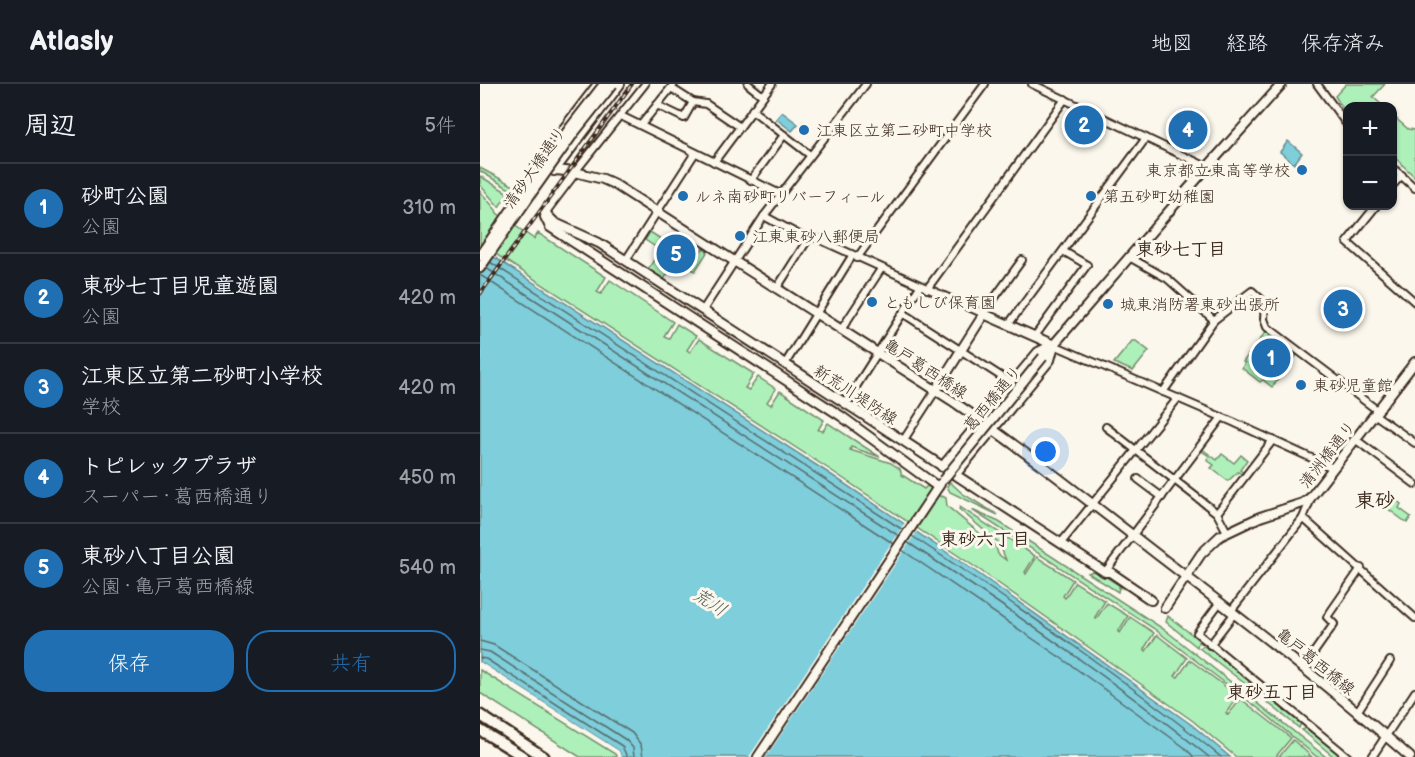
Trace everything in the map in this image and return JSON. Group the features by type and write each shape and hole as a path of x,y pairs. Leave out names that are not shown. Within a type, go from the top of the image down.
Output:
{"highway":[{"path":"480,715 544,757"},
{"path":"480,722 535,757"},
{"path":"480,730 524,757"},
{"path":"480,736 517,757"}],"main road":[{"path":"598,84 536,168 554,171 620,84"},
{"name":"清砂大橋通り","path":"480,255 568,129 604,84"},
{"name":"清砂大橋通り","path":"480,268 574,134 613,84"},
{"name":"葛西橋通り","path":"758,757 939,486 1043,357 1282,84"},
{"name":"亀戸葛西橋線","path":"554,171 575,172 609,182 981,420 1233,612 1410,757"},
{"path":"546,211 575,172"},
{"name":"新荒川堤防線","path":"546,211 555,223 599,243 626,260 942,467 1151,600"},
{"name":"新荒川堤防線","path":"546,211 546,220 555,230 841,416 939,486"},
{"path":"936,390 983,314 1054,345"},
{"path":"942,467 1038,352 1054,345"},
{"path":"955,475 1050,360 1054,345"},
{"name":"清洲橋通り","path":"1165,608 1207,547 1227,531 1303,503 1312,495 1415,362"}],"street":[{"path":"575,172 645,84"},
{"path":"748,84 763,96"},
{"path":"714,162 772,84"},
{"path":"703,310 764,216 866,84"},
{"path":"785,364 854,257 985,84"},
{"path":"1032,84 1045,86 1065,99 1207,168"},
{"path":"1317,84 1343,120"},
{"path":"641,125 672,86 693,102 706,104 740,127"},
{"path":"845,404 903,314 1065,99"},
{"path":"657,105 684,118 693,102"},
{"path":"752,110 810,155"},
{"path":"621,116 780,194"},
{"path":"751,180 784,135"},
{"path":"1008,325 1146,138"},
{"path":"626,260 695,153"},
{"path":"1397,171 1415,188"},
{"path":"1397,180 1402,175"},
{"path":"1373,210 1347,242 1415,303"},
{"path":"764,216 801,236 810,236 983,314 1022,260"},
{"path":"777,288 810,236"},
{"path":"1035,336 1088,265 1063,251"},
{"path":"1129,257 1168,279 1214,320"},
{"path":"842,330 881,269"},
{"path":"1163,392 1214,320 1252,291 1265,303 1264,319 1267,327 1415,443"},
{"path":"903,314 1013,384"},
{"path":"1054,345 1222,417 1333,468"},
{"path":"903,441 936,390"},
{"path":"1061,543 1178,398"},
{"path":"1105,572 1222,417"},
{"path":"1106,427 1217,513 1227,531"},
{"path":"1355,439 1415,484"},
{"path":"1217,513 1273,440"},
{"path":"1138,479 1162,497"},
{"path":"1210,645 1303,518 1312,495"},
{"path":"1303,518 1415,618"},
{"path":"1303,668 1334,624 1327,617 1360,568"},
{"path":"1220,602 1197,633 1348,757"},
{"path":"1357,712 1390,661"},
{"path":"1372,757 1415,692"}],"green space":[{"path":"1346,84 1385,84 1373,97 1379,102 1343,102 1343,109 1335,96"},
{"path":"1072,110 1094,119 1086,131 1067,117"},
{"path":"1397,119 1408,129 1415,130 1415,177 1397,160"},
{"path":"480,168 514,186 511,190 480,171"},
{"path":"480,176 508,193 499,207 480,185"},
{"path":"480,191 497,213 534,239 538,233 606,277 597,292 601,294 610,280 673,322 664,336 669,338 677,324 696,336 687,350 690,352 699,339 754,374 745,388 749,390 758,377 776,389 767,402 771,405 780,391 824,420 818,430 823,431 828,423 880,457 851,447 850,450 891,463 900,469 902,475 924,489 927,486 941,497 946,498 947,506 996,547 998,554 1006,560 999,543 959,509 960,507 1035,556 1026,574 1037,557 1073,580 1063,596 1065,598 1075,582 1105,601 1096,619 1107,603 1128,616 1118,632 1120,633 1130,617 1154,633 1144,649 1146,651 1157,635 1187,658 1175,676 1178,677 1190,660 1238,696 1226,713 1228,715 1241,699 1291,738 1277,755 1278,757 1236,757 1193,721 981,571 832,471 480,244"},
{"path":"650,232 681,252 684,248 698,256 703,248 708,251 695,271 676,260 663,281 647,271 660,250 645,240"},
{"path":"1267,330 1298,354 1272,387 1263,380 1260,382 1242,368 1245,363 1243,362"},
{"path":"1132,341 1136,341 1149,351 1133,371 1114,363"},
{"path":"1201,448 1217,460 1222,454 1234,463 1241,455 1247,460 1240,470 1245,474 1244,476 1238,472 1228,481 1211,468 1214,465 1207,460 1209,456 1200,450"},
{"path":"950,482 963,494 998,515 950,492 947,486"},
{"path":"1393,498 1401,504 1399,508 1411,517 1407,523 1384,506"},
{"path":"972,510 999,522 1165,630 1326,757 1317,757 1263,712 1153,628"},
{"path":"1093,571 1125,589 1119,587 1118,592 1088,573"},
{"path":"1168,616 1204,644 1198,642 1197,647 1166,622"},
{"path":"1204,646 1210,648 1255,683 1249,681 1248,686 1199,648"},
{"path":"480,670 617,757 580,757 480,693"},
{"path":"1255,686 1261,688 1307,725 1301,723 1299,728 1250,688"},
{"path":"1307,728 1311,732 1313,730 1344,757 1338,757 1339,755 1334,757 1302,730"},
{"path":"1293,740 1312,757 1279,757"}],"water":[{"path":"782,112 798,124 792,131 776,119"},
{"path":"1288,141 1302,153 1294,164 1280,152"},
{"name":"荒川","path":"480,248 830,474 979,574 1192,725 1230,757 621,757 619,751 480,662"}],"pier":[{"path":"906,521 918,530 766,757 749,757"},
{"path":"480,662 619,751 621,757 480,666"}],"railway":[{"path":"480,294 632,84"}],"place":[{"name":"東砂七丁目児童遊園","path":"1084,125"},
{"name":"江東区立第二砂町中学校","path":"804,130"},
{"name":"トピレックプラザ","path":"1188,130"},
{"name":"東京都立東高等学校","path":"1302,170"},
{"name":"ルネ南砂町リバーフィール","path":"683,196"},
{"name":"第五砂町幼稚園","path":"1091,196"},
{"name":"江東東砂八郵便局","path":"740,236"},
{"name":"東砂八丁目公園","path":"676,254"},
{"name":"ともしび保育園","path":"872,302"},
{"name":"城東消防署東砂出張所","path":"1108,304"},
{"name":"江東区立第二砂町小学校","path":"1343,309"},
{"name":"砂町公園","path":"1271,358"},
{"name":"東砂児童館","path":"1301,385"}],"district":[{"name":"東砂七丁目","path":"1181,249"},
{"name":"東砂","path":"1375,500"},
{"name":"東砂六丁目","path":"985,539"},
{"name":"東砂五丁目","path":"1272,692"}]}
